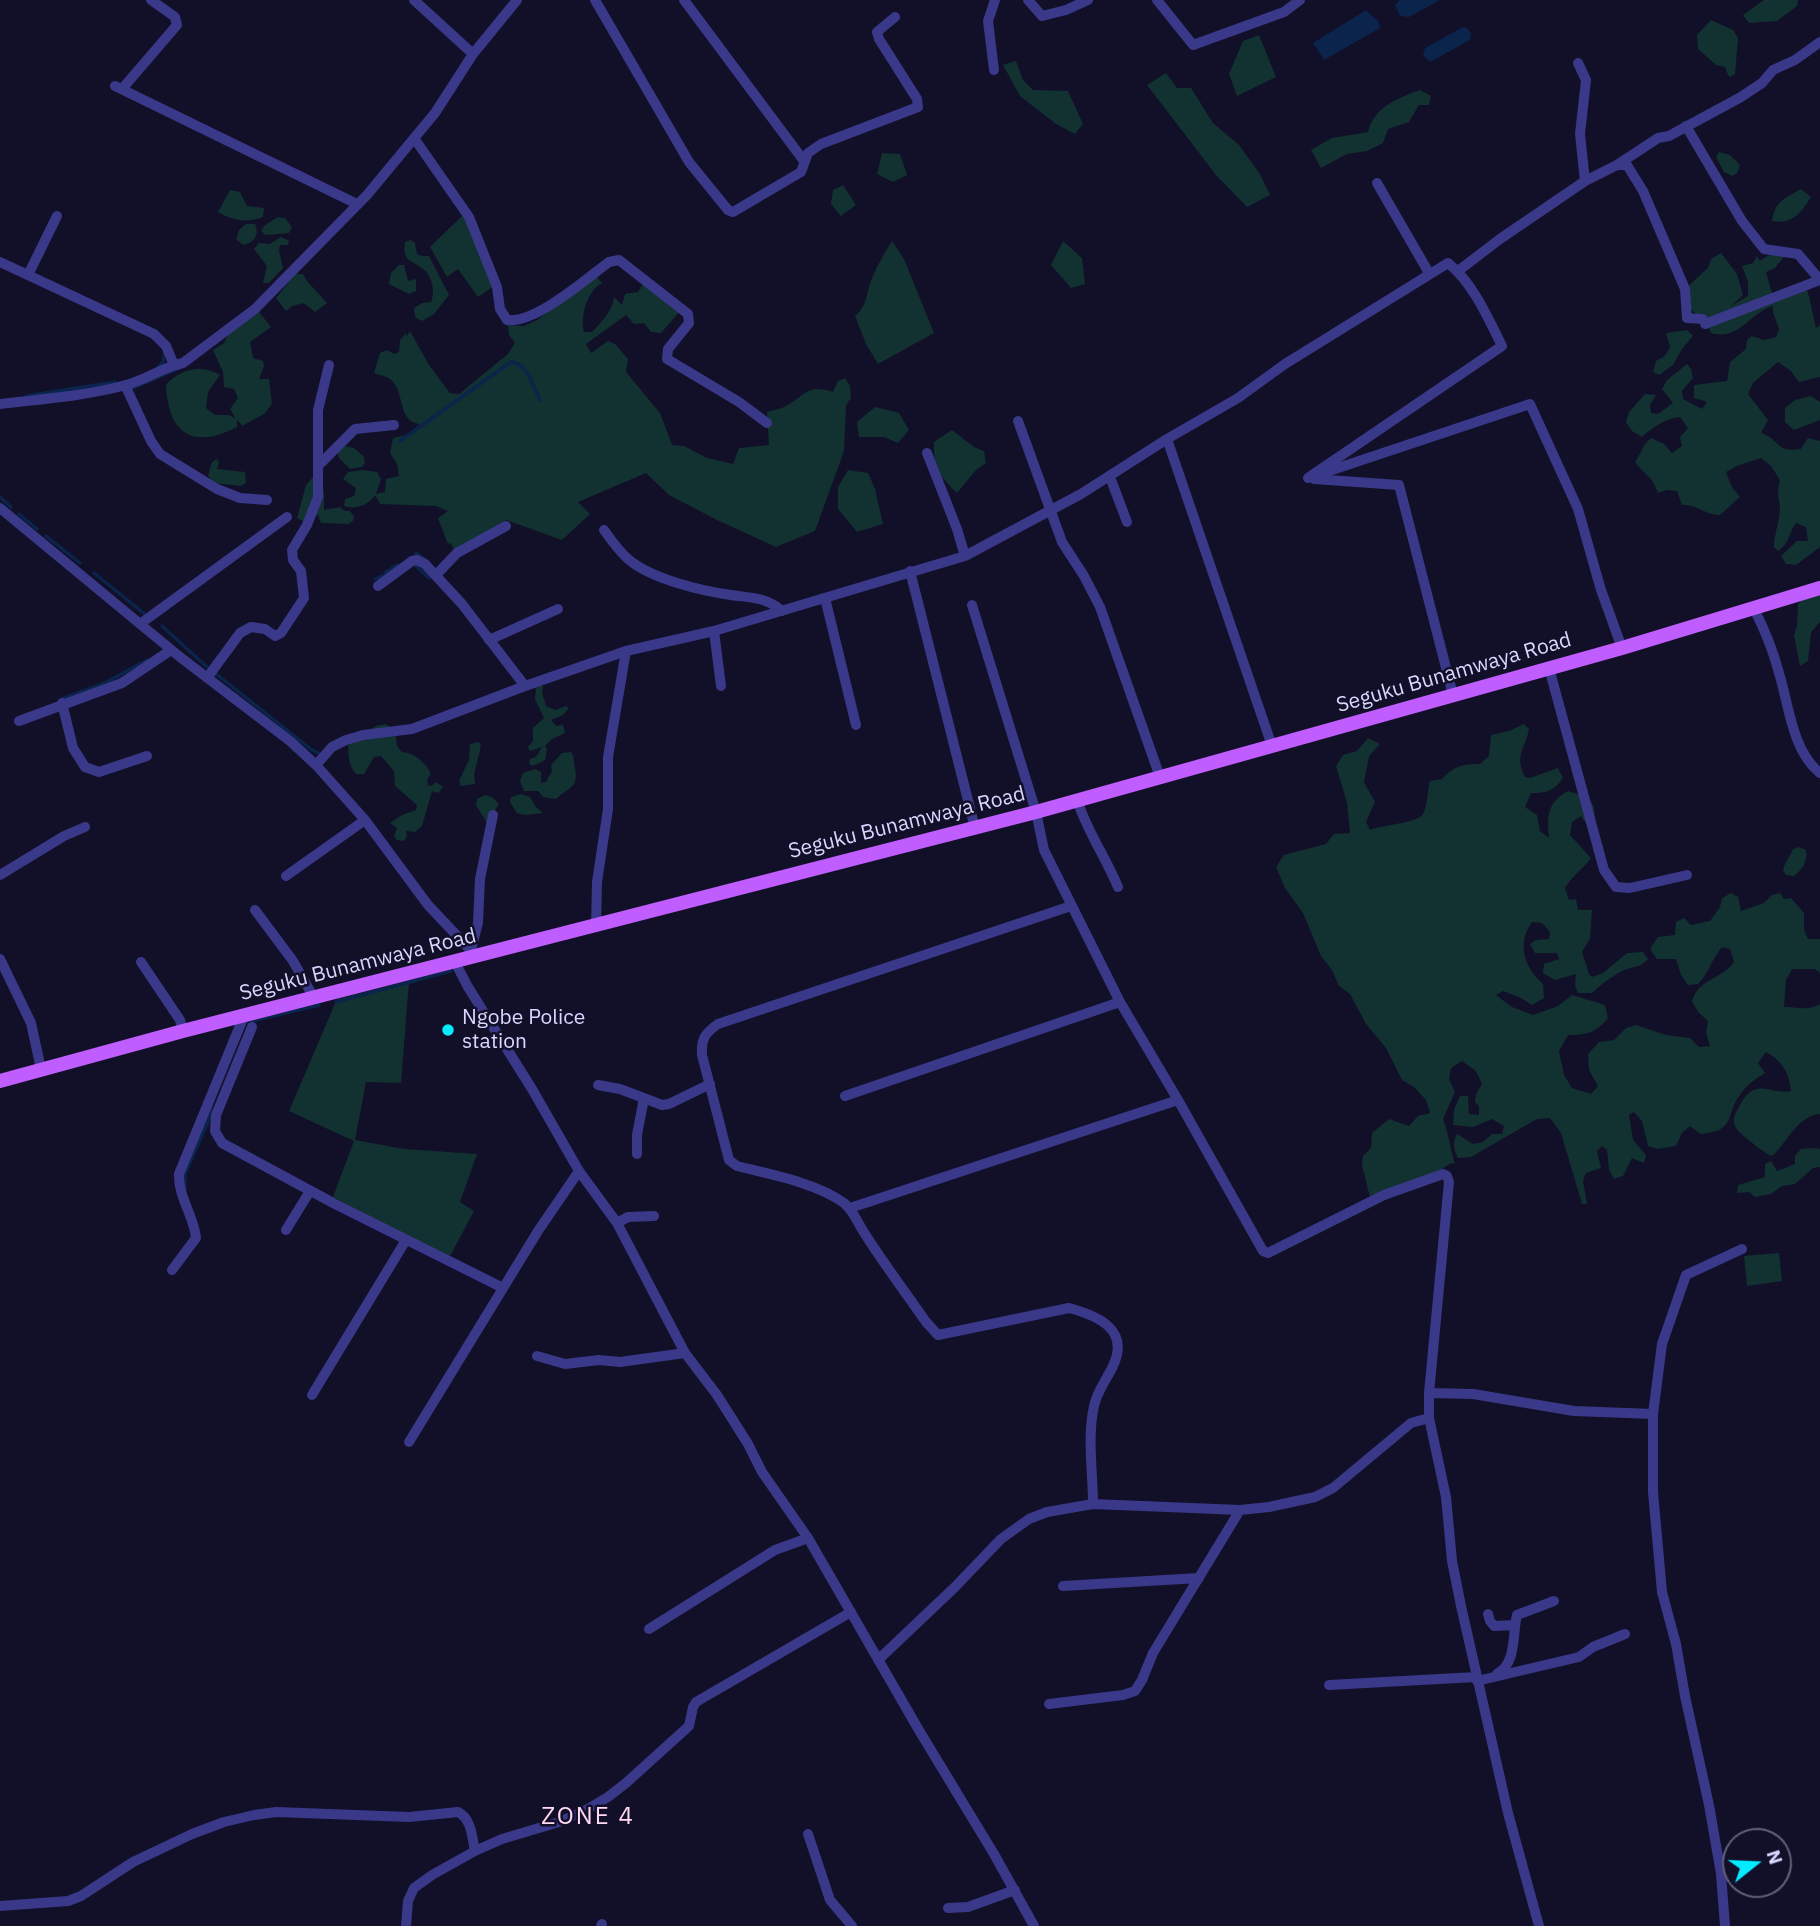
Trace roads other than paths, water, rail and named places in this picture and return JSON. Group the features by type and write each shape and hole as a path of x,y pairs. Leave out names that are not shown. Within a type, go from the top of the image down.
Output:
{"main road":[{"name":"Seguku Bunamwaya Road","path":"0,1081 183,1031 248,1021 314,998 456,962 474,954 1036,812 1622,648 1820,587"}],"street":[{"path":"151,0 175,17 177,24 173,33 118,87 357,204"},
{"path":"414,0 473,54"},
{"path":"0,404 125,386 147,379 183,363 255,309 357,204 414,138 435,113 473,54 517,0"},
{"path":"595,0 689,162 729,211 738,211 801,172 808,153 821,144 918,107 917,99 877,32 895,17"},
{"path":"684,0 804,161"},
{"path":"994,70 988,21 995,0"},
{"path":"1028,0 1042,16 1066,10 1088,0"},
{"path":"1157,0 1193,45 1284,12 1300,0"},
{"path":"1458,271 1585,181 1617,166 1658,138 1669,136 1741,97 1762,83 1773,70 1795,60 1820,42"},
{"path":"1578,63 1586,80 1580,134 1585,181"},
{"path":"1617,166 1627,165 1643,191 1685,289 1687,318 1703,319 1705,324 1820,280 1798,254 1764,249 1742,221 1686,126"},
{"path":"414,138 470,218 497,287 500,309 507,320 514,321 543,309 610,262 620,260 688,314 689,323 668,349 667,359 739,402 767,423"},
{"path":"1377,183 1429,273"},
{"path":"28,275 57,216"},
{"path":"0,262 154,334 166,346 174,365"},
{"path":"316,765 332,747 346,740 363,735 412,729 626,651 714,631 965,556 1110,477 1448,263 1458,271 1487,316 1502,346 1308,478"},
{"path":"207,678 240,633 251,627 265,629 275,636 281,633 304,598 301,571 293,560 292,550 318,498 318,410 329,365"},
{"path":"125,386 160,454 217,489 240,498 267,500"},
{"path":"1308,478 1530,404 1578,509 1593,566 1622,648"},
{"path":"1018,421 1062,542 1100,607 1160,777"},
{"path":"319,465 355,429 394,425"},
{"path":"1167,439 1272,746"},
{"path":"926,453 965,556"},
{"path":"1110,477 1128,522"},
{"path":"1308,478 1399,485 1453,695"},
{"path":"0,508 171,650 290,741 316,765 365,820 420,895 474,954"},
{"path":"140,624 287,517"},
{"path":"436,575 457,553 506,526"},
{"path":"604,530 629,559 639,566 692,587 730,595 758,597 782,611"},
{"path":"378,586 416,560 425,564 462,604 525,686"},
{"path":"910,571 975,828"},
{"path":"825,598 856,725"},
{"path":"972,605 1036,812 1044,850 1120,1002 1265,1253 1384,1195 1443,1174 1447,1176 1449,1182 1429,1393 1429,1418 1446,1497 1452,1561 1481,1679 1508,1813 1539,1926"},
{"path":"1753,607 1770,645 1794,730 1804,754 1820,773"},
{"path":"489,639 558,609"},
{"path":"714,631 721,686"},
{"path":"19,721 122,683 171,650"},
{"path":"596,925 597,882 608,810 608,757 626,651"},
{"path":"1549,668 1577,778 1609,881 1616,887 1630,888 1687,875"},
{"path":"62,703 73,748 85,767 99,772 147,756"},
{"path":"1077,800 1087,829 1118,887"},
{"path":"474,954 480,880 494,815"},
{"path":"286,876 365,820"},
{"path":"0,875 64,836 85,827"},
{"path":"1071,906 718,1024 703,1036 701,1044 729,1160 737,1166 830,1195 850,1209 926,1322 938,1335 1069,1308 1088,1313 1105,1323 1116,1334 1119,1349 1094,1405 1093,1504"},
{"path":"254,910 293,961 314,998"},
{"path":"0,959 31,1023 41,1069"},
{"path":"141,962 180,1020 183,1031"},
{"path":"456,962 468,987 532,1088 579,1171 617,1223 685,1353 717,1395 762,1472 808,1538 1034,1926"},
{"path":"845,1096 1120,1002"},
{"path":"248,1021 216,1115 215,1132 222,1143 310,1191 503,1288"},
{"path":"172,1270 196,1238 195,1223 179,1185 179,1174 248,1021"},
{"path":"598,1085 620,1089 662,1105 710,1084"},
{"path":"637,1154 637,1135 644,1098"},
{"path":"850,1209 1178,1100"},
{"path":"409,1442 503,1288 579,1171"},
{"path":"286,1230 310,1191"},
{"path":"617,1223 628,1217 654,1216"},
{"path":"312,1395 406,1240"},
{"path":"1725,1926 1721,1874 1709,1805 1660,1578 1652,1468 1653,1414 1662,1344 1686,1275 1742,1249"},
{"path":"537,1356 565,1364 598,1360 620,1362 685,1353"},
{"path":"1429,1393 1473,1394 1574,1411 1653,1414"},
{"path":"878,1660 1014,1528 1029,1519 1048,1512 1093,1504 1240,1510 1315,1497 1333,1488 1411,1423 1429,1418"},
{"path":"1049,1704 1123,1695 1135,1691 1153,1653 1240,1510"},
{"path":"649,1629 775,1550 808,1538"},
{"path":"1063,1586 1199,1578"},
{"path":"1481,1679 1504,1670 1511,1659 1517,1615 1554,1601"},
{"path":"405,1926 408,1901 414,1888 432,1875 502,1839 559,1822 608,1797 689,1726 696,1702 850,1612"},
{"path":"1488,1614 1494,1626 1515,1625"},
{"path":"1329,1685 1481,1679 1579,1657 1593,1647 1625,1634"},
{"path":"0,1906 68,1901 81,1896 133,1862 192,1834 225,1822 276,1812 409,1817 458,1812 465,1816 469,1823 475,1851"},
{"path":"808,1834 832,1903 852,1926"},
{"path":"948,1908 968,1907 1015,1890"}],"water":[{"path":"1400,0 1440,0 1409,17 1400,16 1395,5"},
{"path":"1366,10 1378,21 1380,28 1324,60 1313,43"},
{"path":"1463,27 1471,33 1470,40 1430,62 1423,55 1425,48"}],"waterway":[{"path":"158,367 163,362 165,352"},
{"path":"400,441 511,362 517,363 525,371 540,400"},
{"path":"133,388 180,368"},
{"path":"26,396 115,382"},
{"path":"0,497 11,507"},
{"path":"19,514 37,529"},
{"path":"46,536 80,563"},
{"path":"416,553 425,560"},
{"path":"385,573 397,565"},
{"path":"415,565 429,578"},
{"path":"94,573 146,615"},
{"path":"375,579 382,576"},
{"path":"162,626 207,667"},
{"path":"62,699 105,683 147,660"},
{"path":"215,673 318,753"},
{"path":"336,1002 451,971"},
{"path":"248,1022 319,1005"},
{"path":"185,1188 185,1174 213,1110"}],"place":[{"name":"Ngobe Police station","path":"448,1030"}],"district":[{"name":"ZONE 4","path":"588,1817"}]}
